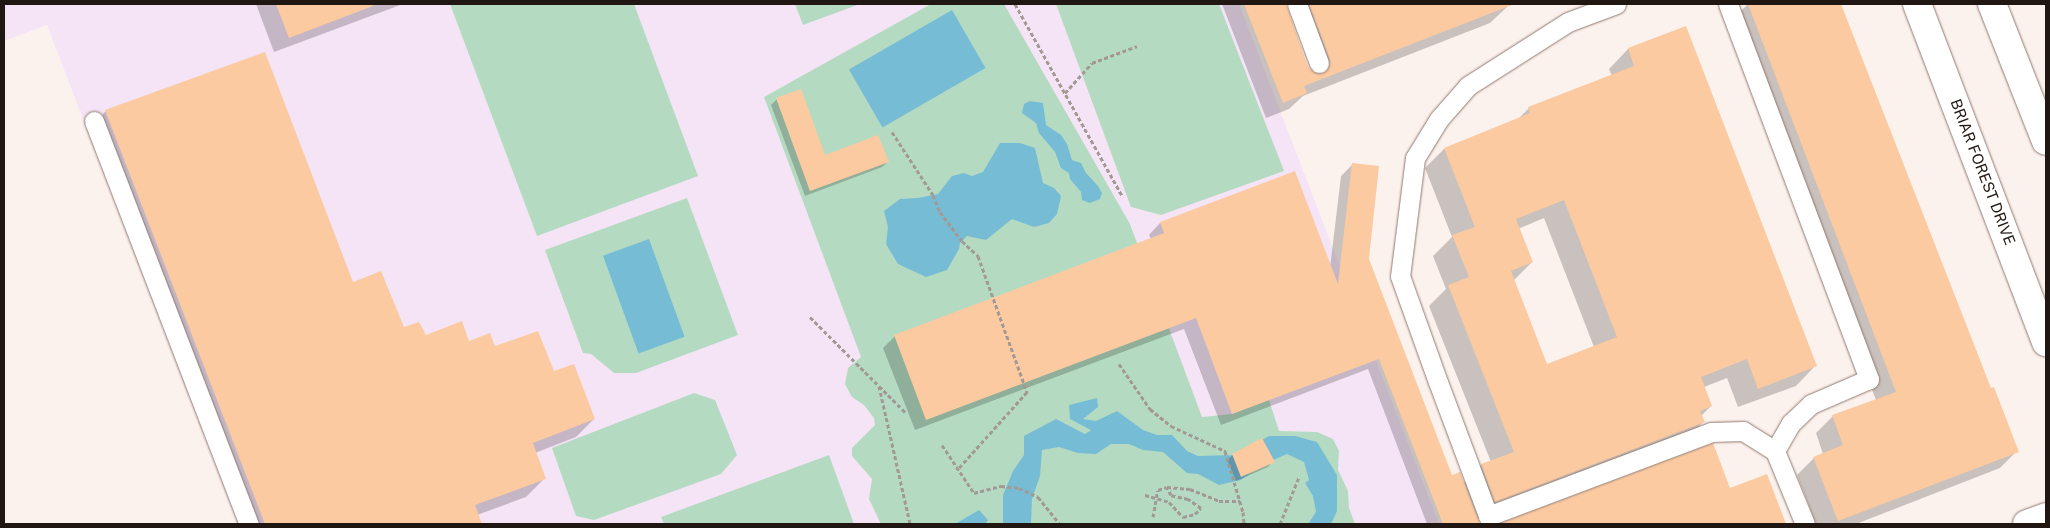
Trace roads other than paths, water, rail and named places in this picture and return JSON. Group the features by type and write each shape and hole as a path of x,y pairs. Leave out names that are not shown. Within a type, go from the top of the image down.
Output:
{"main road":[{"name":"BRIAR FOREST DRIVE","path":"1917,4 2046,342"},
{"path":"1992,4 2046,141"},
{"path":"2027,524 2046,517"}],"lane":[{"path":"1297,4 1319,63"},
{"path":"1616,4 1568,22 1468,86 1439,119 1415,158 1400,276 1488,516 1711,432 1743,431 1775,451 1805,524"},
{"path":"1728,4 1869,379 1811,404 1791,423 1775,451"},
{"path":"94,121 249,524"}],"water":[{"path":"952,10 986,68 882,128 849,70"},
{"path":"1030,101 1043,103 1046,125 1061,135 1067,144 1072,160 1081,163 1086,173 1098,186 1102,193 1100,199 1090,203 1082,200 1081,192 1070,179 1069,173 1061,168 1055,152 1039,133 1036,123 1022,113 1024,104"},
{"path":"1000,143 1020,143 1035,148 1043,183 1054,188 1061,196 1057,214 1049,223 1034,227 1012,219 986,240 967,236 960,243 959,249 947,270 926,277 898,264 886,244 888,227 884,211 900,199 938,194 952,176 964,173 972,176 983,172"},
{"path":"649,239 685,337 639,353 603,256"},
{"path":"1097,398 1098,407 1083,419 1096,421 1117,411 1143,430 1157,435 1172,435 1187,451 1198,456 1235,455 1269,436 1295,436 1317,442 1337,475 1337,511 1331,524 1308,524 1316,512 1313,496 1305,483 1309,480 1304,462 1287,454 1260,466 1241,480 1219,485 1198,474 1187,473 1163,452 1143,450 1129,444 1111,444 1096,454 1078,453 1059,447 1042,450 1040,476 1032,499 1031,524 1003,524 1003,495 1013,471 1024,455 1024,436 1056,419 1085,434 1091,430 1070,419 1069,405"},
{"path":"979,510 988,520 985,524 955,524"}]}
